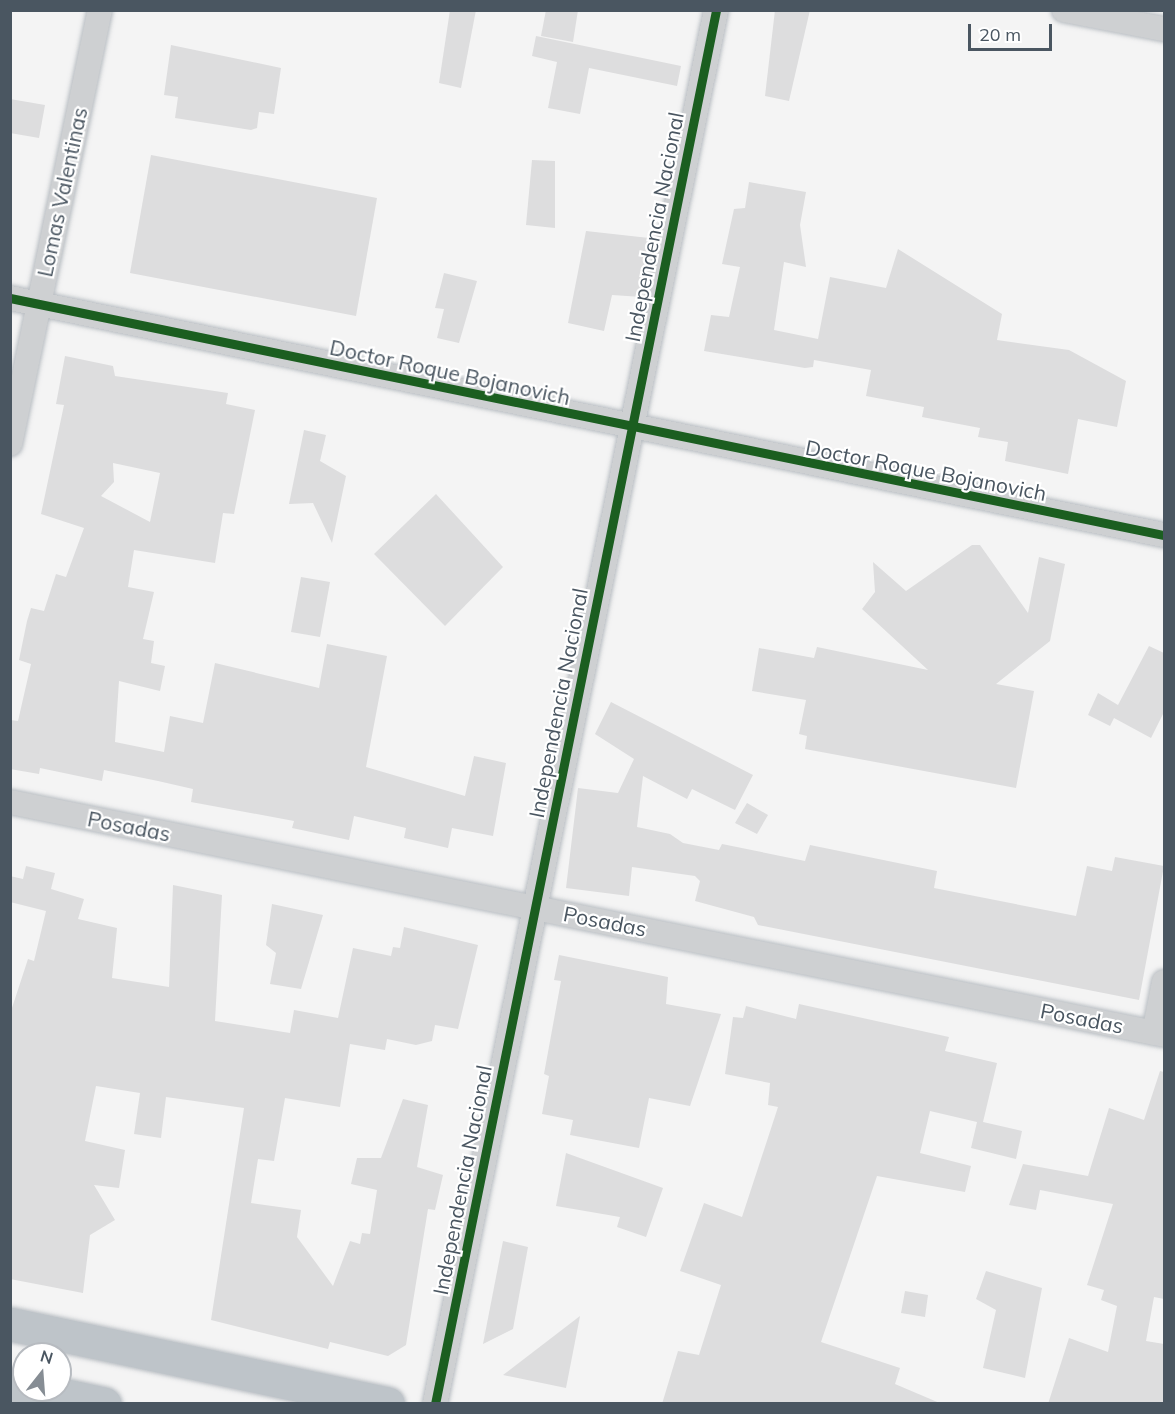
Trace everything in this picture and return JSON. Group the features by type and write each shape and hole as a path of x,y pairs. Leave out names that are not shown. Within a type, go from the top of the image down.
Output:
{"highway":[{"path":"10,1324 388,1404"},
{"path":"72,1397 105,1404"}],"street":[{"name":"Lomas Valentinas","path":"10,444 100,10"},
{"name":"Independencia Nacional","path":"435,1404 716,10"},
{"path":"1064,10 1164,29"},
{"name":"Doctor Roque Bojanovich","path":"10,298 632,430 1164,535"},
{"name":"Posadas","path":"10,802 1159,1034"},
{"path":"1159,1034 1164,982"}],"building":[{"path":"450,10 476,10 461,88 439,83"},
{"path":"546,10 578,10 573,42 541,36"},
{"path":"775,10 810,10 789,101 765,96"},
{"path":"536,36 681,66 677,86 589,68 580,114 548,108 557,62 532,56"},
{"path":"171,45 281,68 274,114 259,112 257,128 251,130 175,118 178,97 164,95"},
{"path":"10,99 45,105 39,138 10,133"},
{"path":"151,155 377,198 356,316 130,273"},
{"path":"532,160 555,161 555,228 526,225"},
{"path":"749,182 806,192 800,225 806,267 784,262 774,330 818,339 830,277 886,288 898,249 1002,314 997,340 1069,350 1126,381 1117,427 1078,419 1068,474 1005,461 1008,442 978,437 980,428 922,417 924,407 866,396 871,370 814,360 813,367 805,368 704,351 711,315 729,317 740,267 722,264 734,209 745,208"},
{"path":"586,231 649,238 642,297 612,295 604,331 568,323"},
{"path":"444,273 477,281 459,343 437,338 444,309 435,308"},
{"path":"65,356 113,366 115,376 228,393 226,404 255,410 234,514 223,513 215,563 134,550 128,587 154,592 143,639 154,641 151,663 165,666 160,691 119,681 115,742 164,752 170,716 203,723 215,663 319,688 327,644 387,656 366,767 465,796 474,756 506,763 493,836 452,828 448,848 404,838 406,828 354,816 349,840 292,828 294,821 191,802 193,789 158,781 104,770 102,781 40,768 39,774 10,769 10,720 18,721 31,664 19,660 27,621 31,608 44,611 56,574 66,577 84,528 41,514 64,405 56,404","holes":["113,463 160,473 150,522 101,496 114,482"]},
{"path":"304,430 326,435 320,461 346,476 332,543 313,503 289,504"},
{"path":"436,494 503,567 445,626 374,554"},
{"path":"972,545 980,545 1028,613 1039,557 1065,564 1050,641 996,684 1034,691 1016,788 805,749 807,736 799,734 806,700 752,691 759,648 814,658 817,647 928,670 862,609 875,592 873,562 906,591"},
{"path":"301,577 330,582 320,637 291,632"},
{"path":"1149,646 1164,653 1164,712 1151,738 1114,718 1110,726 1088,715 1098,693 1118,705"},
{"path":"611,702 753,775 735,810 692,789 687,799 643,776 637,827 670,834 683,843 719,850 722,844 805,861 810,845 937,871 934,888 1076,916 1087,866 1112,871 1115,857 1164,866 1139,1000 758,925 754,917 695,901 700,881 695,876 632,867 629,896 566,888 578,788 618,793 634,759 595,734"},
{"path":"747,803 768,815 757,834 735,823"},
{"path":"26,866 55,873 51,889 84,899 78,919 117,928 112,978 169,987 173,885 222,895 215,1021 290,1033 294,1010 338,1018 353,948 391,956 393,947 400,948 404,927 478,945 458,1029 435,1025 432,1041 416,1045 387,1039 385,1050 350,1044 340,1107 285,1098 274,1161 258,1159 251,1203 301,1210 297,1237 333,1286 350,1241 360,1244 362,1233 370,1234 377,1190 351,1184 357,1158 381,1158 403,1099 428,1105 417,1167 443,1175 435,1210 428,1209 406,1345 388,1356 330,1342 328,1349 211,1320 244,1108 166,1097 161,1138 134,1134 140,1093 96,1086 85,1141 125,1150 119,1188 94,1185 115,1220 90,1235 83,1293 10,1279 10,1014 28,959 34,961 46,911 10,902 10,876 23,879"},
{"path":"272,904 323,915 301,989 270,984 276,953 266,945"},
{"path":"559,955 668,977 666,1004 721,1014 690,1106 649,1098 639,1148 570,1135 573,1120 542,1114 549,1076 544,1074 561,981 554,980"},
{"path":"799,1004 949,1037 945,1051 997,1063 983,1122 1022,1131 1016,1159 971,1148 977,1122 930,1111 920,1153 971,1166 965,1192 877,1176 821,1342 900,1368 895,1384 942,1404 662,1404 678,1351 699,1355 721,1285 680,1271 704,1203 742,1217 778,1107 768,1105 770,1083 725,1074 733,1017 743,1018 746,1006 796,1019"},
{"path":"1160,1071 1164,1072 1164,1299 1154,1297 1146,1341 1164,1344 1164,1404 1048,1404 1069,1338 1108,1352 1117,1306 1101,1300 1104,1290 1087,1285 1113,1204 1040,1190 1036,1210 1009,1205 1023,1164 1088,1176 1109,1108 1144,1120"},
{"path":"566,1153 663,1188 646,1237 617,1227 620,1217 556,1206"},
{"path":"503,1241 528,1247 513,1329 483,1344"},
{"path":"986,1271 1042,1288 1025,1378 983,1368 996,1310 976,1299"},
{"path":"905,1291 928,1295 925,1317 901,1313"},
{"path":"580,1316 566,1388 503,1375"}],"cycle path":[{"path":"435,1404 716,10"},
{"path":"10,298 1164,535"}]}
